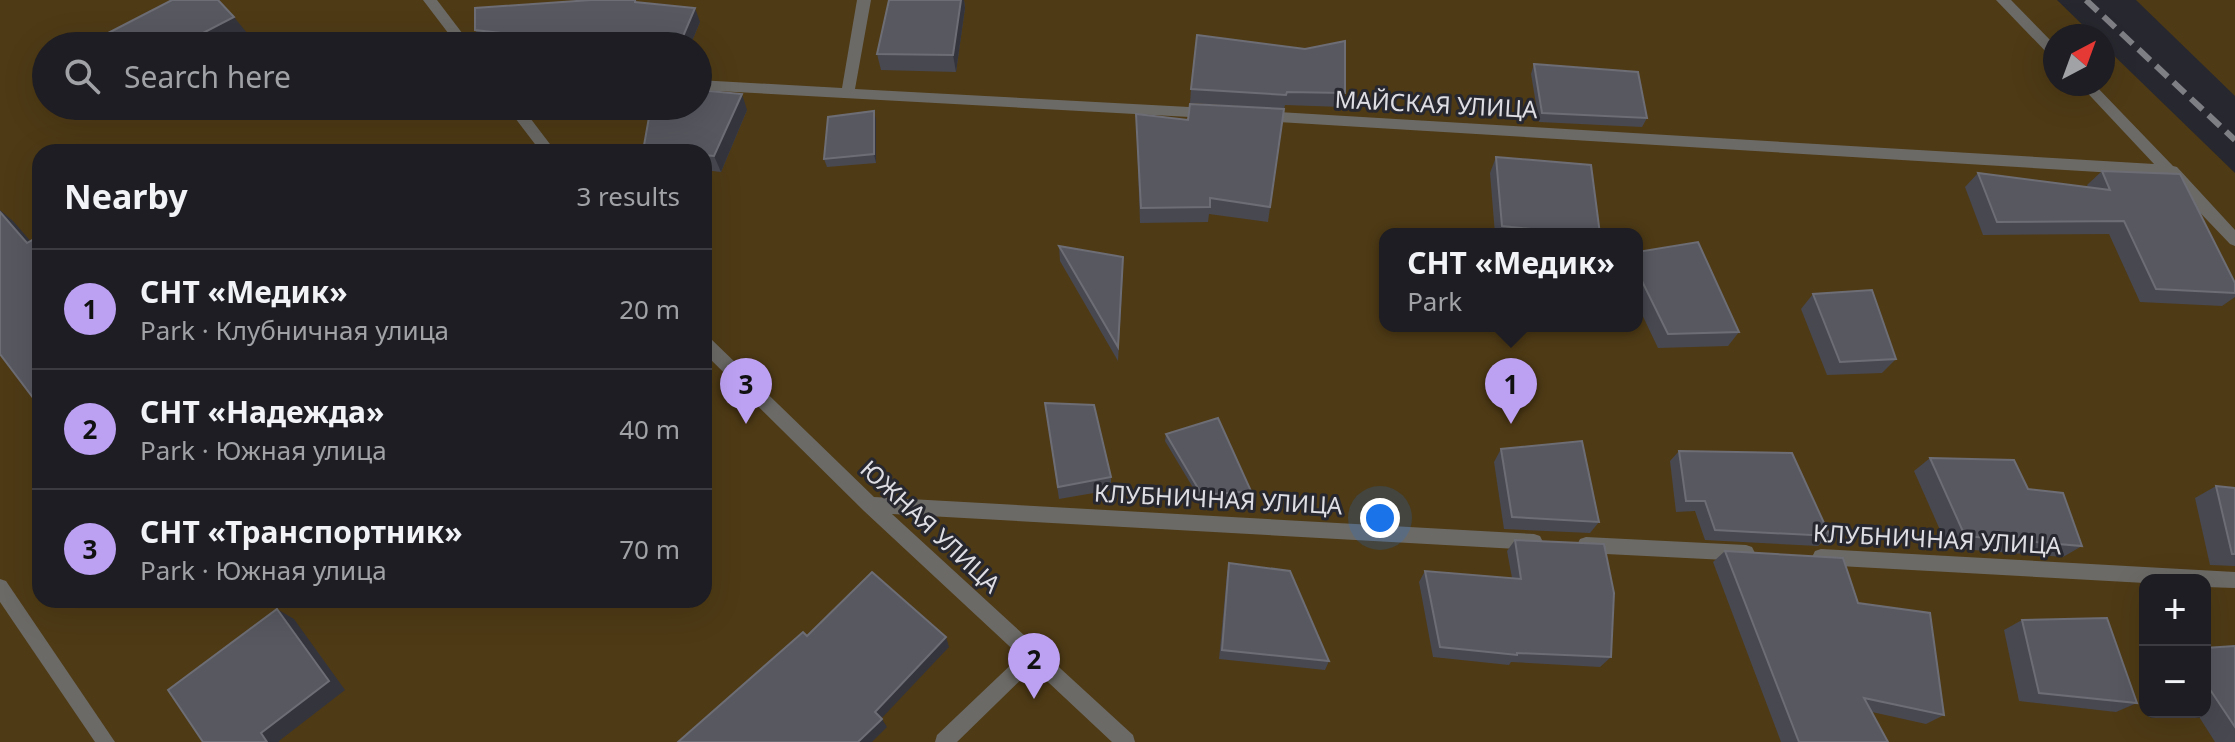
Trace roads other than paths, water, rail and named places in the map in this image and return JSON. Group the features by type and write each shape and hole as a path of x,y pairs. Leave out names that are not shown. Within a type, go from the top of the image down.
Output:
{"street":[{"path":"430,0 454,32"},
{"path":"848,91 864,0"},
{"path":"2003,0 2043,41"},
{"path":"712,86 1231,114"},
{"path":"2098,96 2235,240"},
{"name":"МАЙСКАЯ УЛИЦА","path":"1247,115 2172,171"},
{"path":"524,120 543,144"},
{"name":"ЮЖНАЯ УЛИЦА","path":"712,351 870,505 1126,742"},
{"name":"КЛУБНИЧНАЯ УЛИЦА","path":"870,505 1759,554"},
{"name":"КЛУБНИЧНАЯ УЛИЦА","path":"1807,557 2235,580"},
{"path":"0,587 106,742"},
{"path":"944,742 1033,655"}],"railway":[{"path":"2086,0 2235,140"}],"place":[{"name":"СНТ «Транспортник»","path":"746,424"},
{"name":"СНТ «Медик»","path":"1511,424"},
{"name":"СНТ «Надежда»","path":"1034,699"}]}
